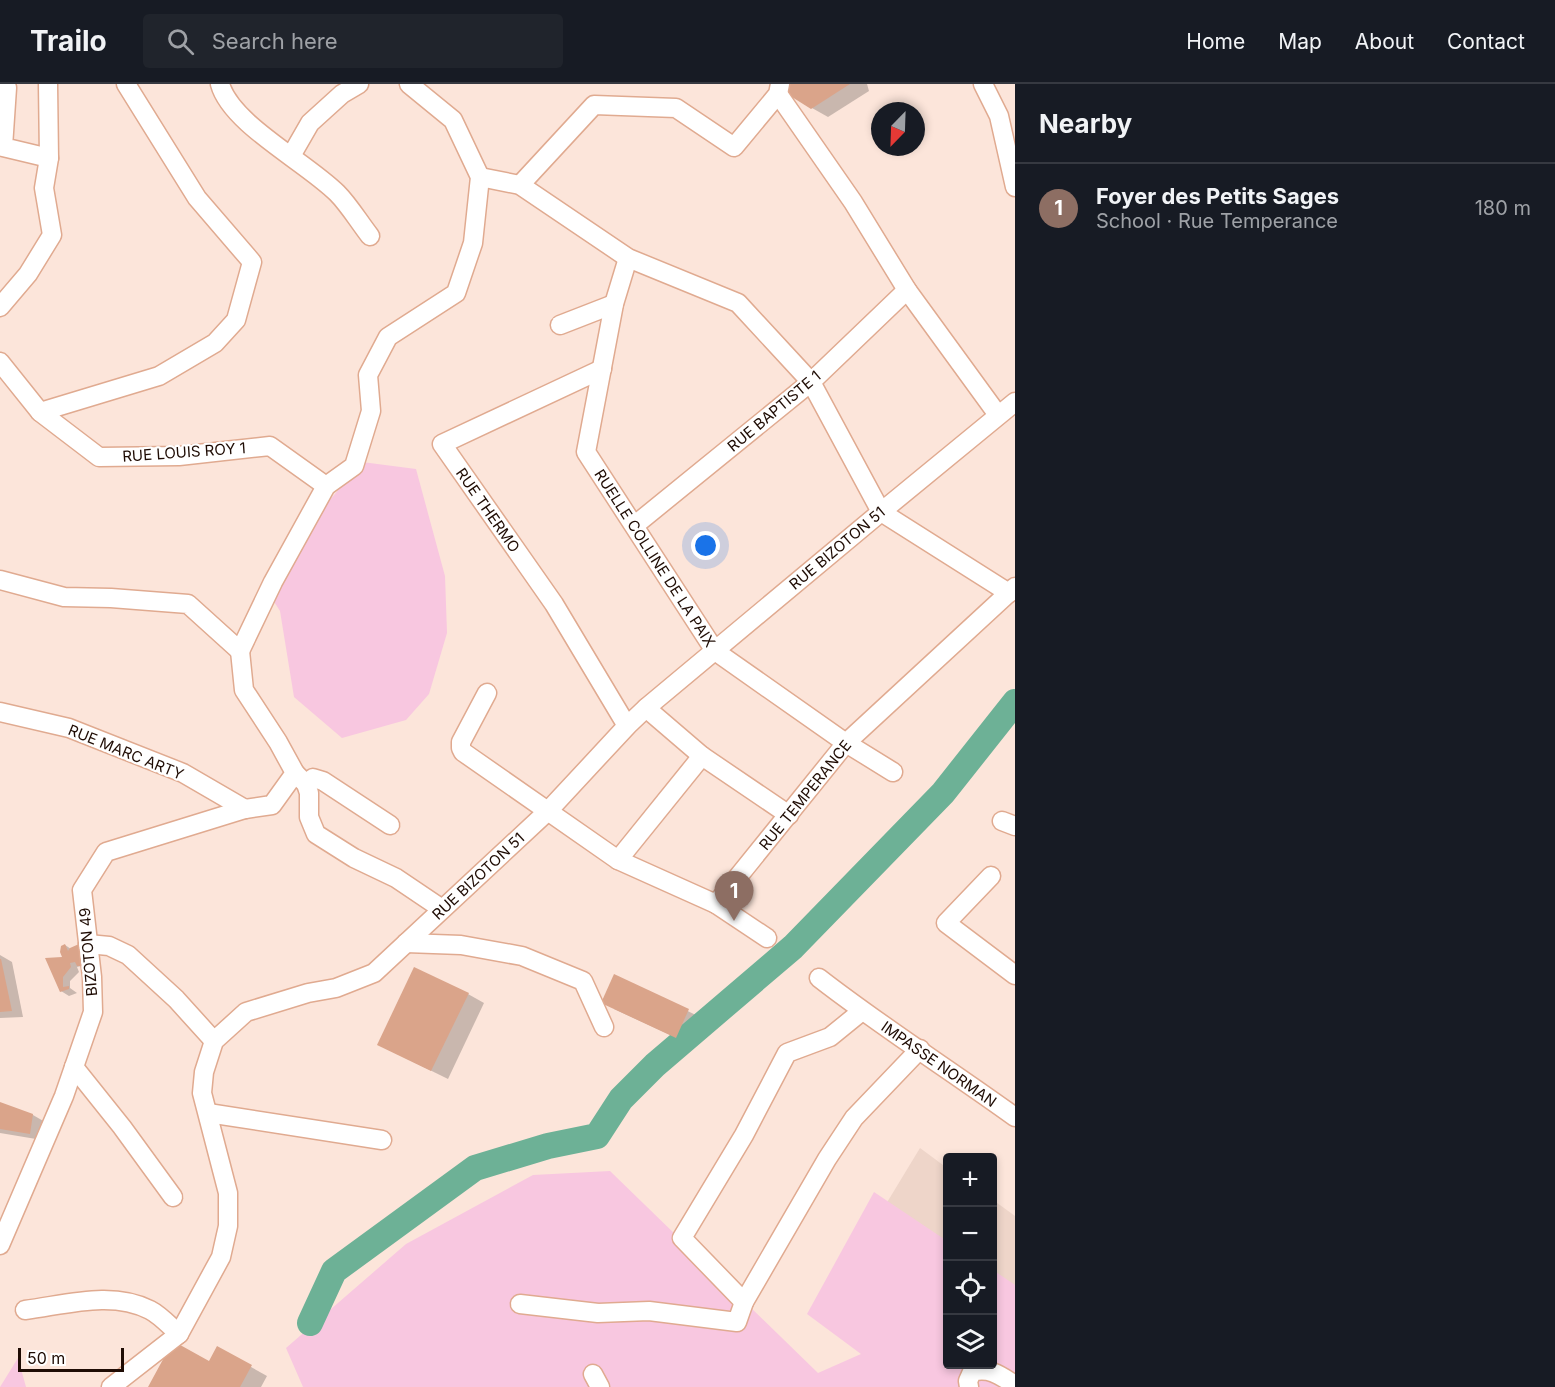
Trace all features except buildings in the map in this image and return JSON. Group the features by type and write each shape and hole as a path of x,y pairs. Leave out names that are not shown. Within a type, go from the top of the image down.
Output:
{"street":[{"path":"0,84 7,88 3,147 49,158"},
{"path":"0,307 28,274 52,235 44,188 49,158 48,84"},
{"path":"40,412 159,376 215,343 236,320 252,262 197,198 126,84"},
{"path":"220,84 222,92 242,118 337,193 370,237"},
{"path":"291,156 310,123 342,94 359,84"},
{"path":"409,84 453,120 480,177 473,243 456,293 388,337 369,375 371,411 354,466 326,486 273,582 240,651 244,690 309,793 309,817 316,834 354,858 396,878 442,909"},
{"path":"983,84 999,116 1015,187"},
{"path":"520,185 594,105 676,108 734,147 779,89 907,290 998,415"},
{"path":"480,177 520,185 628,258 738,303 811,382 880,512 1012,590"},
{"name":"RUELLE COLLINE DE LA PAIX","path":"628,258 614,304 586,452 715,651 846,743 893,772"},
{"name":"RUE BAPTISTE 1","path":"635,525 811,382 907,290"},
{"path":"560,325 614,304"},
{"name":"RUE LOUIS ROY 1","path":"0,362 40,412 99,457 179,456 270,446 326,486"},
{"name":"RUE THERMO","path":"602,369 442,444 554,604 627,726"},
{"name":"RUE BIZOTON 51","path":"111,1387 179,1334 221,1257 228,1226 228,1193 202,1093 204,1072 214,1041 246,1012 308,993 336,988 374,973 548,811 646,708 1015,402"},
{"path":"0,580 64,597 188,604 240,651"},
{"name":"RUE TEMPERANCE","path":"716,903 846,743 1012,590"},
{"path":"488,693 461,742 460,748 463,752 618,860 716,903 767,938"},
{"path":"646,708 702,756 789,815"},
{"name":"RUE MARC ARTY","path":"0,712 79,732 183,773 244,809"},
{"path":"618,860 702,756"},
{"path":"300,778 323,781 390,825"},
{"name":"BIZOTON 49","path":"0,1245 64,1096 93,1011 93,977 82,890 106,852 244,809 272,805 300,778"},
{"path":"991,876 946,923 1015,975"},
{"path":"406,943 462,945 522,956 582,981 604,1028"},
{"path":"88,944 109,946 128,955 176,999 214,1041"},
{"name":"IMPASSE NORMAN","path":"819,978 862,1011 1015,1117"},
{"path":"744,1302 682,1238 744,1135 787,1053 830,1037 862,1011"},
{"path":"520,1304 598,1313 648,1311 737,1322 744,1302 827,1159 854,1118 920,1049"},
{"path":"74,1067 122,1127 173,1197"},
{"path":"208,1113 382,1140"},
{"path":"25,1310 111,1299 152,1310 179,1334"},
{"path":"969,1387 968,1381 972,1372 982,1370 1001,1376 1015,1385"}],"shaded area":[{"path":"362,462 416,469 445,576 447,633 429,694 406,720 342,738 294,697 280,611 264,586 290,547"},
{"path":"920,1148 943,1165 943,1303 860,1247"},
{"path":"610,1171 818,1373 861,1354 807,1314 874,1192 943,1238 943,1369 997,1369 997,1273 1015,1285 1015,1387 303,1387 286,1348 406,1244 533,1175"},
{"path":"997,1203 1015,1216 1015,1352 997,1340"},
{"path":"18,1358 26,1387 0,1387"}],"waterway":[{"path":"310,1323 334,1271 475,1168 548,1146 597,1136 621,1099 655,1065 793,947 943,793 1015,702"}],"place":[{"name":"Foyer des Petits Sages","path":"734,921"}]}
